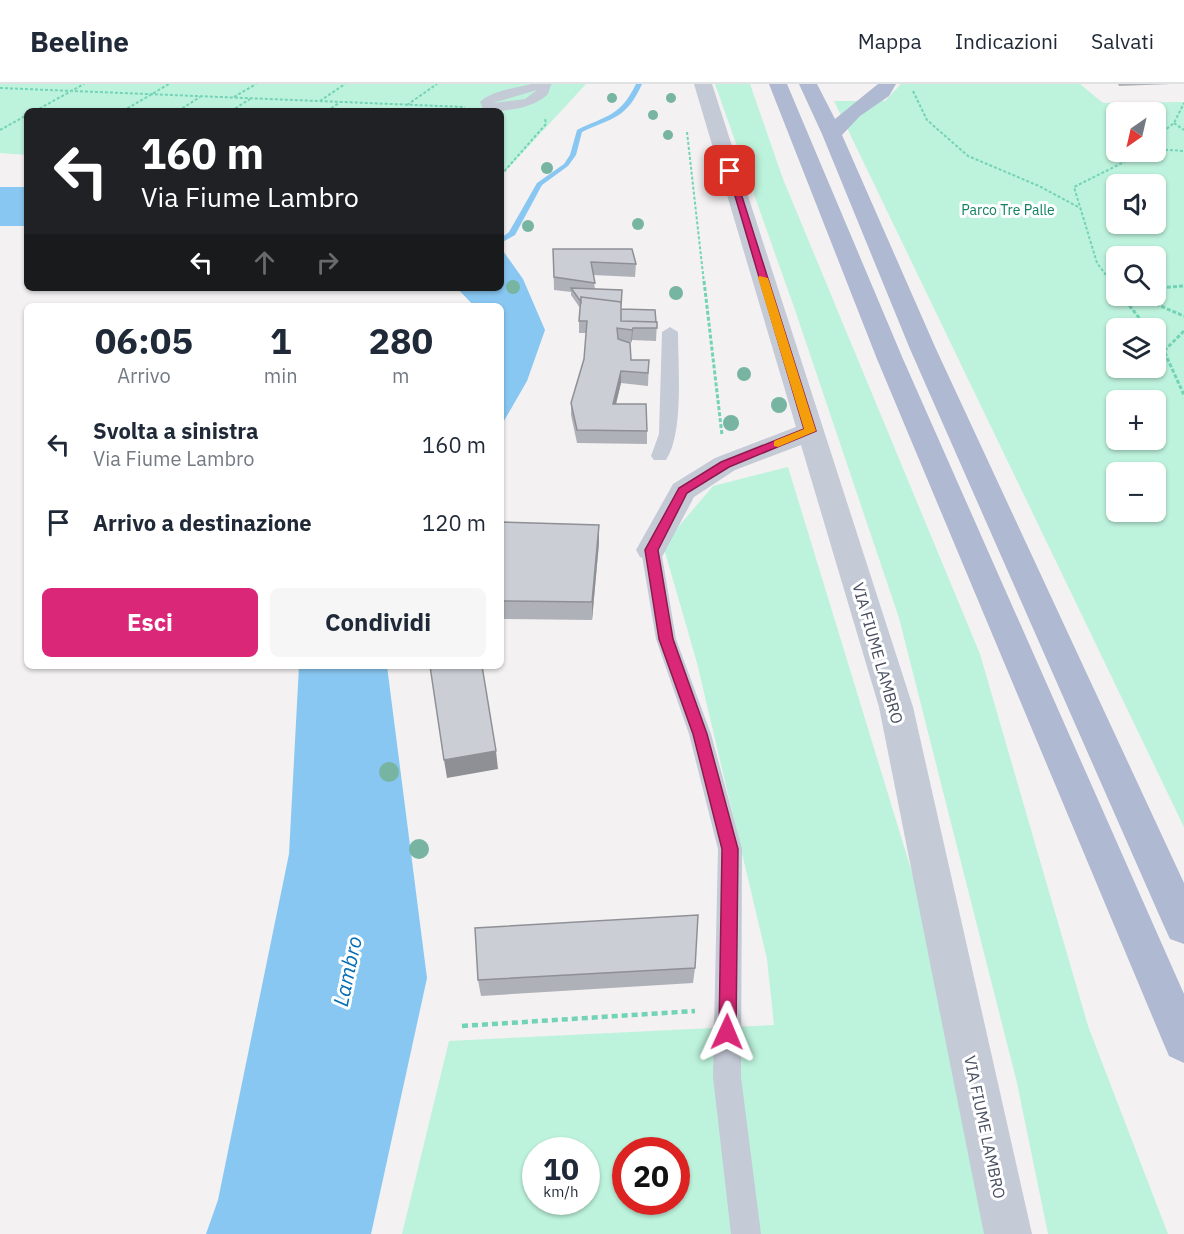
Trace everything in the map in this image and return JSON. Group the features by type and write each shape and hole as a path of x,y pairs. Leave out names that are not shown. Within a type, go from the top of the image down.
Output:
{"main road":[{"path":"777,84 890,359 1184,1041"},
{"path":"808,84 832,134 923,350 1184,926"},
{"path":"832,134 853,112 882,92 887,84"}],"street":[{"name":"VIA FIUME LAMBRO","path":"703,84 896,707 1008,1234"},
{"path":"651,550 683,491 725,464 810,431"}],"lane":[{"path":"488,108 486,102 496,97 544,88"},
{"path":"660,456 668,434 670,332"},
{"path":"651,550 666,639 700,734 730,849 727,1077 746,1234"}],"path":[{"path":"40,108 84,84"},
{"path":"128,108 169,84"},
{"path":"233,98 256,84"},
{"path":"319,101 345,84"},
{"path":"407,105 437,84"},
{"path":"911,84 927,120 968,156 1039,186 1080,208"},
{"path":"0,88 488,108"},
{"path":"183,108 201,96"},
{"path":"236,108 250,99"},
{"path":"331,108 340,102"},
{"path":"1166,129 1174,123 1184,103"},
{"path":"504,172 546,124 543,111"},
{"path":"0,130 24,118"},
{"path":"1174,123 1184,130"},
{"path":"687,132 725,464"},
{"path":"1166,150 1184,151"},
{"path":"1106,274 1097,263 1074,187 1124,162"},
{"path":"1166,288 1184,286"},
{"path":"1130,306 1139,318"},
{"path":"1160,306 1184,316"},
{"path":"1166,349 1184,331"},
{"path":"1166,355 1184,395"},
{"path":"462,1026 728,1010"}],"green space":[{"path":"0,84 586,84 504,173 504,108 24,108 24,155 0,153"},
{"path":"715,84 750,84 783,179 980,654 1088,1026 1168,1234 1048,1234 1017,1083 899,618 795,310"},
{"name":"Parco Tre Palle","path":"901,84 1080,84 1106,103 1106,162 1166,162 1166,102 1184,102 1184,827 834,101 885,101"},
{"path":"788,467 936,951 987,1234 402,1234 449,1041 774,1025 767,959 697,663 663,545 713,486"}],"water":[{"path":"0,187 24,187 24,226 0,226"},
{"path":"504,252 523,279 545,330 527,381 504,421 504,303 471,303 460,291 504,291"},
{"name":"Lambro","path":"299,669 387,669 427,978 371,1234 206,1234 218,1200 289,854"}],"building":[{"path":"553,249 632,249 636,264 591,262 595,283 554,277"},
{"path":"571,288 622,290 621,307 621,302 581,297 581,302"},
{"path":"581,297 621,302 621,321 657,322 657,328 633,328 632,330 617,328 618,339 630,343 631,360 649,360 648,373 621,371 613,404 646,404 647,431 577,430 571,403 584,359 587,321 579,321"},
{"path":"621,309 655,310 656,322 621,321"},
{"path":"504,522 599,525 592,602 504,601"},
{"path":"430,669 482,669 496,751 444,760"},
{"path":"698,915 695,968 478,980 475,928"}],"waterway":[{"path":"504,239 512,233 539,184 566,165 573,155 579,131 622,112 639,84"}],"slow traffic":[{"path":"763,278 810,431 778,444"}],"route":[{"path":"727,1032 730,849 700,734 666,639 651,550 683,491 725,464 810,431 730,171"}]}
